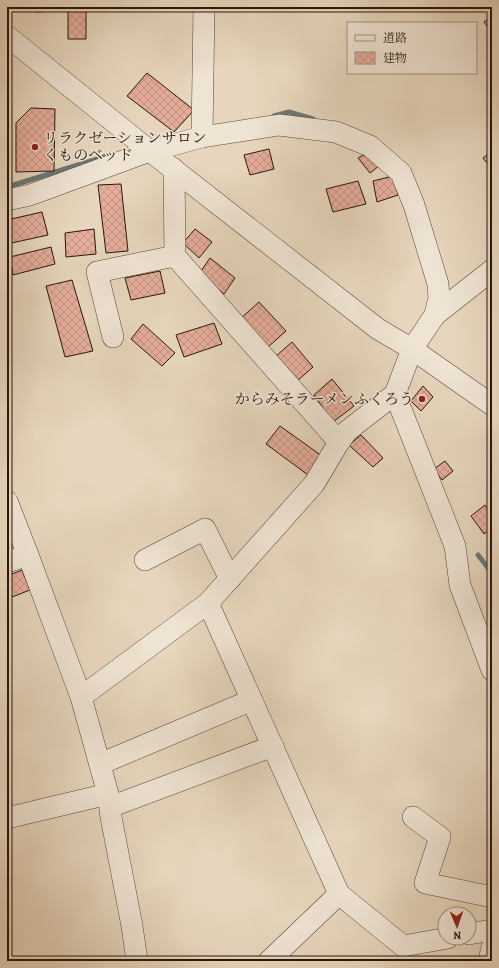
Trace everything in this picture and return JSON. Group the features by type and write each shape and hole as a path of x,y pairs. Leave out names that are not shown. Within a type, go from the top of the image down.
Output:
{"street":[{"path":"202,137 204,7"},
{"path":"7,36 150,151 378,329 412,349 492,405"},
{"path":"7,200 30,194 150,151 202,137 279,125 336,132 370,146 401,173 414,205 438,284 439,298 435,315"},
{"path":"174,169 175,256 339,442"},
{"path":"113,337 97,272 175,256"},
{"path":"81,697 208,603 314,484 339,442 348,431 395,394 412,349 435,315 492,270"},
{"path":"395,394 455,546 460,585 492,670"},
{"path":"7,501 81,697 100,764 109,801 137,961"},
{"path":"145,560 205,529 230,579"},
{"path":"7,562 28,554"},
{"path":"208,603 339,894 402,946 437,940"},
{"path":"100,764 252,700"},
{"path":"7,818 109,801 273,746"},
{"path":"413,817 440,837 425,883 492,897"},
{"path":"268,961 339,894"},
{"path":"477,933 492,930"},
{"path":"489,961 492,947"}],"building":[{"path":"36,7 53,7 53,11 36,12"},
{"path":"86,7 86,39 68,39 68,8"},
{"path":"492,16 492,33 484,22"},
{"path":"147,73 194,110 174,132 127,96"},
{"name":"リラクゼーションサロン くものベッド","path":"31,108 55,109 54,171 16,172 16,123"},
{"path":"269,149 274,169 250,175 244,155"},
{"path":"492,151 492,169 483,158"},
{"path":"369,152 379,166 370,173 358,158"},
{"path":"393,176 398,195 377,202 373,181"},
{"path":"358,181 366,204 333,212 326,189"},
{"path":"121,184 128,251 106,253 98,185"},
{"path":"42,212 48,235 7,244 7,220"},
{"path":"94,229 96,254 66,257 65,233"},
{"path":"195,229 212,242 199,258 183,243"},
{"path":"51,247 55,264 13,275 10,257"},
{"path":"210,258 235,278 224,294 199,274"},
{"path":"160,271 165,293 131,300 125,278"},
{"path":"72,280 93,351 65,357 46,286"},
{"path":"259,302 286,331 268,347 240,319"},
{"path":"214,323 222,344 184,357 176,335"},
{"path":"143,324 175,353 162,366 131,339"},
{"path":"292,342 313,367 296,382 274,358"},
{"path":"332,379 354,406 333,422 314,395"},
{"name":"からみそラーメンふくろう","path":"423,386 433,397 421,411 411,401"},
{"path":"280,426 322,456 308,475 266,444"},
{"path":"361,435 383,458 373,467 349,445"},
{"path":"445,461 453,471 442,480 434,469"},
{"path":"485,505 492,516 492,528 484,534 471,516"},
{"path":"22,570 30,590 7,599 7,576"},
{"path":"492,625 492,656 481,630"}],"waterway":[{"path":"274,116 289,112 313,119"},
{"path":"7,187 107,156"},
{"path":"478,555 492,573"}],"place":[{"name":"リラクゼーションサロン くものベッド","path":"35,147"},
{"name":"からみそラーメンふくろう","path":"422,399"}]}
